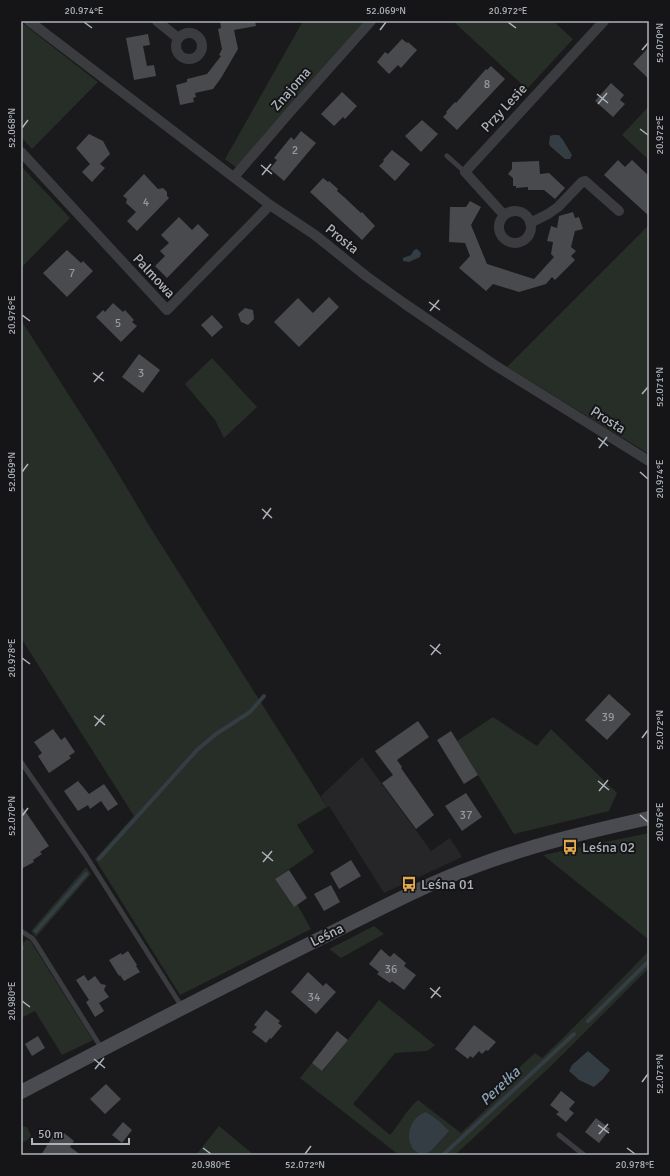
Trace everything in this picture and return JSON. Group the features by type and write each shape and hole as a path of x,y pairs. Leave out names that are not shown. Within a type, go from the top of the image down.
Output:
{"street":[{"name":"Prosta","path":"29,21 270,205 315,235 366,276 405,304 493,364 649,461"},
{"path":"157,21 178,38"},
{"name":"Znajoma","path":"234,177 371,21"},
{"name":"Przy Lesie","path":"465,172 604,21"},
{"name":"Palmowa","path":"21,152 166,310 270,205"},
{"path":"465,172 504,215"},
{"path":"530,223 558,207 582,182 585,181 619,211"},
{"path":"511,211 522,212 530,223 530,232 523,240 518,242 508,241 500,233 500,222 504,215 511,211"},
{"name":"Leśna","path":"21,1092 182,1008 447,877 531,847 649,818"}],"lane":[{"path":"447,156 465,172"},
{"path":"21,762 86,856 182,1008"},
{"path":"21,931 32,938 35,942 102,1050"},
{"path":"559,1135 584,1155"}],"shaded area":[{"path":"303,21 365,21 238,169 225,159"},
{"path":"458,21 553,21 573,39 527,89 455,23"},
{"path":"21,22 98,82 32,149 21,137"},
{"path":"649,106 649,160 622,135"},
{"path":"559,135 563,140 572,155 570,159 565,159 550,146 550,136"},
{"path":"21,166 70,218 21,268"},
{"path":"649,225 649,454 507,367"},
{"path":"417,249 421,253 420,257 409,262 403,261 403,258 411,255 414,250"},
{"path":"21,320 327,807 297,825 314,852 275,879 293,906 297,904 311,929 180,995 95,859 134,816 21,638"},
{"path":"212,358 257,407 224,438 215,420 185,384"},
{"path":"493,717 537,746 551,729 617,793 609,811 514,834 457,741"},
{"path":"362,757 431,851 450,838 462,857 384,893 329,806 327,807 321,796"},
{"path":"649,833 649,940 543,855"},
{"path":"86,867 91,874 36,937 31,931"},
{"path":"374,926 384,934 341,958 329,949"},
{"path":"27,939 31,942 93,1040 62,1055 35,1011 21,1018 21,945"},
{"path":"649,951 649,968 551,1066 455,1155 399,1155 300,1078 312,1063 323,1071 379,1000 435,1045 426,1051 395,1053 353,1104 390,1135 410,1108 418,1100 461,1133 500,1096 494,1091 535,1053 542,1058"},
{"path":"588,1051 610,1070 594,1087 579,1080 569,1071 572,1065"},
{"path":"426,1112 439,1121 449,1131 431,1151 422,1155 415,1151 412,1147 409,1140 409,1135 411,1125 417,1117"},
{"path":"21,1126 27,1127 31,1135 27,1140 21,1142"},
{"path":"219,1126 254,1155 196,1155"}],"building":[{"path":"220,21 255,21 256,26 234,30 238,49 221,78 213,89 195,93 196,97 193,98 194,102 180,105 176,85 187,82 187,79 207,74 221,56 219,55 222,49 218,29 221,28"},
{"path":"148,34 150,45 143,46 147,66 154,65 156,76 134,80 126,38"},
{"path":"402,39 417,50 401,68 398,65 389,74 377,62 385,52 388,54"},
{"path":"649,47 649,79 633,64"},
{"path":"491,66 505,79 457,130 443,117 486,69 487,70"},
{"path":"611,83 624,95 620,100 625,104 613,117 595,101"},
{"path":"342,92 357,106 345,119 343,117 334,126 321,114"},
{"path":"422,120 438,134 421,152 405,136"},
{"path":"301,131 316,143 284,181 270,169 277,160 274,158 291,137 294,140"},
{"path":"89,134 103,141 110,154 100,164 105,168 92,182 82,172 90,164 76,148"},
{"path":"392,150 410,164 395,181 379,166"},
{"path":"618,160 625,167 632,160 649,176 649,216 604,175"},
{"path":"539,161 540,174 549,173 565,188 555,199 544,190 528,190 528,187 516,188 516,186 513,186 513,178 508,174 512,169 512,162"},
{"path":"144,174 158,189 163,188 167,192 167,196 169,198 137,231 127,221 136,212 126,203 127,199 123,196"},
{"path":"323,178 338,189 337,191 361,213 362,212 375,226 362,240 310,192"},
{"path":"470,201 481,207 471,225 487,264 534,279 554,257 551,254 553,242 547,241 551,226 557,228 559,216 573,212 575,218 579,217 583,229 575,231 571,247 576,251 571,256 575,260 555,280 552,277 546,284 519,292 493,284 486,291 459,268 470,256 465,243 449,242 450,207 466,207"},
{"path":"179,217 192,230 198,224 209,235 167,278 155,266 165,256 160,251 169,243 161,235"},
{"path":"67,250 81,263 83,261 93,271 67,297 43,273"},
{"path":"329,297 339,307 299,347 274,322 298,298 313,313"},
{"path":"113,303 123,312 125,310 134,320 132,322 137,326 121,342 96,317 103,310 105,312"},
{"path":"245,308 253,310 254,319 248,325 241,322 238,314"},
{"path":"212,315 223,327 212,337 201,325"},
{"path":"139,354 160,370 143,393 122,377"},
{"path":"609,694 631,714 607,740 585,720"},
{"path":"418,721 429,737 397,760 434,815 416,829 382,783 393,775 375,751"},
{"path":"53,729 61,740 65,737 75,752 69,756 71,758 49,773 38,756 42,753 34,742"},
{"path":"451,731 478,775 464,784 437,740"},
{"path":"78,781 89,794 104,784 118,804 108,811 101,801 90,809 88,805 78,811 64,791"},
{"path":"466,793 482,817 462,831 445,806"},
{"path":"21,805 49,846 40,852 42,854 33,860 34,862 21,869"},
{"path":"351,860 361,876 339,889 330,873"},
{"path":"289,870 307,898 294,907 275,879"},
{"path":"331,885 340,902 324,911 314,894"},
{"path":"381,949 390,957 394,953 406,963 404,966 416,975 404,990 392,981 390,983 377,974 379,972 369,964"},
{"path":"128,951 140,972 124,981 109,960"},
{"path":"308,972 323,986 326,983 336,992 316,1014 291,992"},
{"path":"84,975 88,981 95,976 101,984 106,985 104,990 109,997 99,1003 104,1011 95,1017 86,1002 89,1000 76,980"},
{"path":"266,1010 280,1021 278,1023 282,1026 266,1043 252,1032 257,1027 254,1025"},
{"path":"474,1025 496,1042 488,1051 486,1050 482,1054 479,1051 473,1058 470,1056 468,1059 455,1049"},
{"path":"337,1031 348,1040 322,1071 312,1063"},
{"path":"38,1036 45,1048 32,1056 25,1044"},
{"path":"106,1084 121,1099 105,1114 90,1099"},
{"path":"561,1091 575,1102 569,1109 574,1113 566,1122 556,1114 559,1112 550,1105"},
{"path":"596,1118 610,1129 599,1143 585,1132"},
{"path":"123,1122 132,1130 122,1143 112,1135"},
{"path":"64,1133 74,1141 70,1147 81,1155 41,1155 53,1136 59,1140"}],"waterway":[{"path":"99,859 197,750 216,734 250,712 264,696"},
{"path":"36,931 86,874"},
{"name":"Perełka","path":"588,1021 649,961"},
{"name":"Perełka","path":"443,1155 574,1034"}],"place":[{"name":"Leśna 02","path":"570,847"},
{"name":"Leśna 01","path":"409,884"}]}
